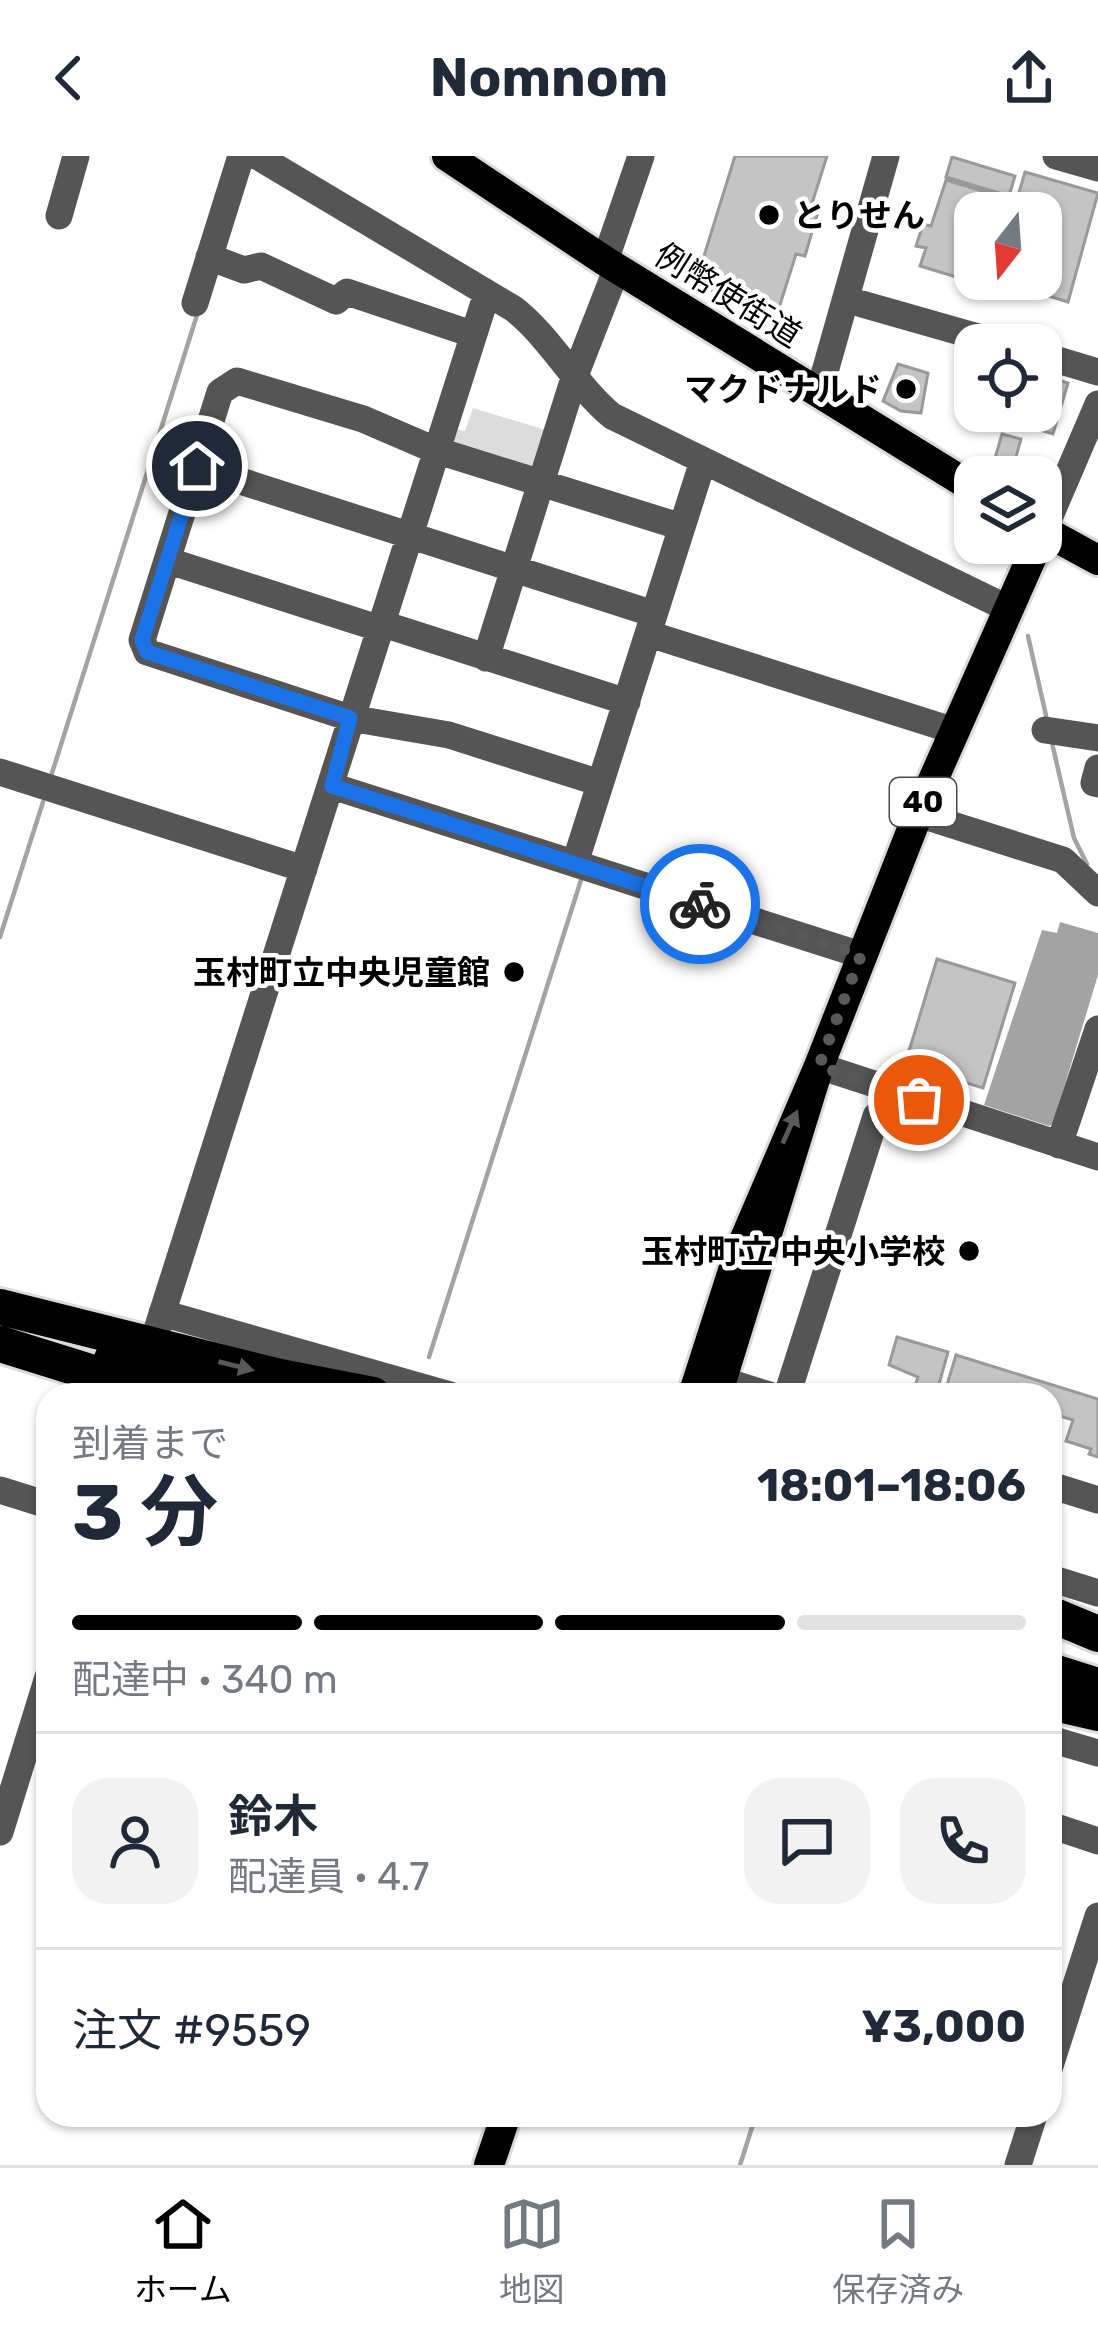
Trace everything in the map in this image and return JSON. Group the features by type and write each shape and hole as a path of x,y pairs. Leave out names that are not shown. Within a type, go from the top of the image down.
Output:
{"highway":[{"path":"0,1307 311,1383"},
{"path":"0,1324 191,1383"},
{"path":"0,1344 125,1383"},
{"path":"0,1360 66,1383"},
{"path":"1062,1619 1098,1634"},
{"path":"1062,1651 1098,1662"},
{"path":"1062,1675 1098,1686"},
{"path":"1062,1705 1098,1713"}],"main road":[{"name":"例幣使街道","path":"447,156 611,265 954,477"},
{"path":"1062,544 1098,560"},
{"name":"40","path":"708,1383 754,1216 918,814 1028,564"},
{"name":"40","path":"708,1383 781,1188 819,1066"},
{"path":"488,2165 498,2127"}],"street":[{"path":"59,216 76,156"},
{"path":"195,303 241,156"},
{"path":"257,156 487,292 536,328 574,378 612,416 1009,609"},
{"path":"486,658 641,156"},
{"path":"813,390 824,375 886,156"},
{"path":"1056,156 1098,168"},
{"path":"209,257 244,271 261,266 336,301 346,292 472,334"},
{"path":"399,1383 158,1326 487,292"},
{"path":"862,304 954,330"},
{"path":"1062,361 1098,372"},
{"path":"600,783 449,735 350,718 147,652 142,640 220,392 237,380 363,419 435,450 682,527"},
{"path":"1062,487 1098,404"},
{"path":"575,863 703,461"},
{"path":"197,466 513,567 651,624 955,731"},
{"path":"169,561 627,702"},
{"path":"1051,730 1098,738"},
{"path":"1098,768 1094,783 1098,784"},
{"path":"0,772 304,869"},
{"path":"332,786 861,955"},
{"path":"918,814 1063,860 1098,893"},
{"path":"1059,1145 1096,1044"},
{"path":"819,1066 1098,1157"},
{"path":"791,1383 876,1117"},
{"path":"1062,1489 1098,1500"},
{"path":"0,1490 36,1501"},
{"path":"1062,1582 1098,1593"},
{"path":"0,1832 36,1716"},
{"path":"1062,1742 1098,1753"},
{"path":"1062,1829 1098,1841"},
{"path":"1062,2028 1098,1916"},
{"path":"1018,2165 1030,2127"}],"shaded area":[{"path":"473,408 549,431 538,467 529,471 454,448 451,428 465,431"},
{"path":"1060,922 1098,933 1098,975 1049,1126 984,1105 1042,930 1057,933"}],"building":[{"path":"735,156 827,156 809,213 817,215 805,256 796,254 778,311 695,285"},
{"path":"952,157 1015,176 1010,192 946,177"},
{"path":"1025,172 1098,193 1068,302 1061,300 1062,192 1019,192"},
{"path":"946,180 986,192 954,192 954,276 920,266 926,248 916,246 923,224 931,226"},
{"path":"898,364 928,373 921,413 901,411 883,401"},
{"path":"1002,434 1021,439 1016,456 996,456"},
{"path":"937,959 1015,983 983,1088 920,1069 924,1055 909,1051"},
{"path":"897,1337 948,1352 939,1383 916,1383 918,1377 889,1365"},
{"path":"956,1355 1046,1383 948,1383"},
{"path":"1062,1388 1098,1399 1098,1457 1089,1454 1091,1449 1066,1441 1073,1420 1062,1417"}],"waterway":[{"path":"52,773 197,315"},
{"path":"1028,636 1047,720"},
{"path":"1052,743 1074,838 1087,864"},
{"path":"0,937 43,802"},
{"path":"429,1357 582,877"},
{"path":"740,2165 752,2127"}],"way so far":[{"path":"700,904 861,955 819,1066 919,1100"}],"place":[{"name":"とりせん","path":"769,215"},
{"name":"マクドナルド","path":"906,389"},
{"name":"玉村町立中央児童館","path":"514,972"},
{"name":"玉村町立 中央小学校","path":"969,1251"}],"route":[{"path":"197,466 142,640 147,652 350,718 332,786 700,904"}]}
